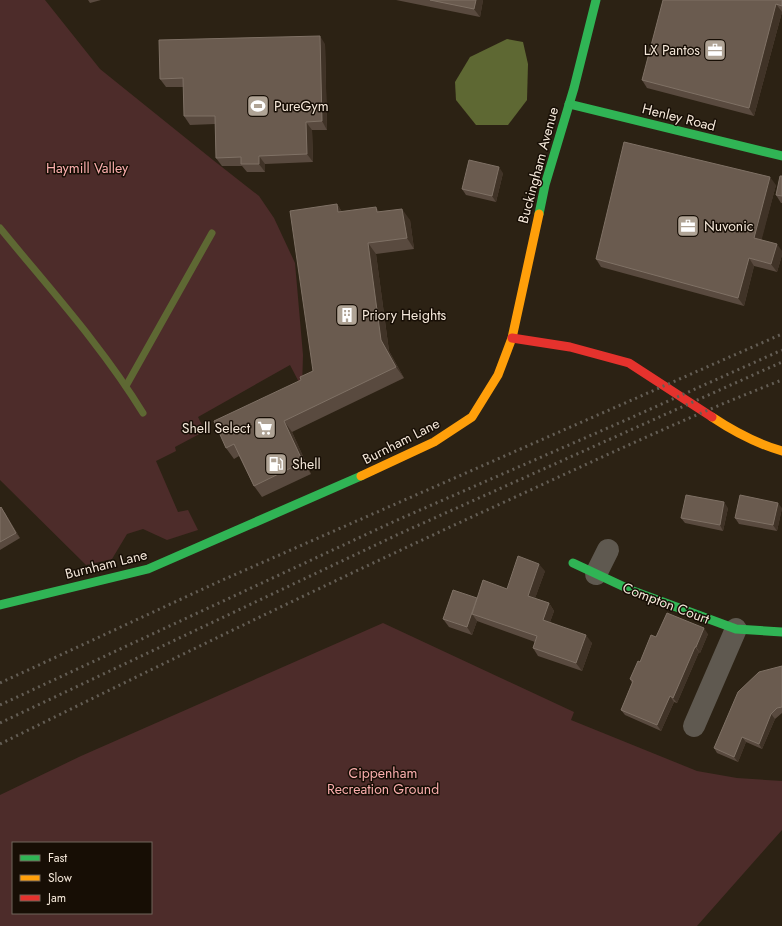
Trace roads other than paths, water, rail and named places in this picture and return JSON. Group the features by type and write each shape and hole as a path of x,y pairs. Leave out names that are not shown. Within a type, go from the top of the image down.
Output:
{"street":[{"name":"Buckingham Avenue","path":"512,338 545,184 569,104 596,0"},
{"name":"Henley Road","path":"569,104 782,156"},
{"path":"512,338 570,347 629,363 721,423 769,447 782,451"},
{"name":"Burnham Lane","path":"0,605 148,569 380,468 434,442 472,417 498,375 512,338"},
{"path":"596,574 608,550"},
{"name":"Compton Court","path":"572,563 633,591 736,629 782,632"},
{"path":"694,726 736,629"}],"waterway":[{"path":"0,228 93,341 143,413"},
{"path":"126,386 212,233"}],"railway":[{"path":"0,683 218,582 782,334"},
{"path":"0,705 395,521 782,350"},
{"path":"0,723 401,533 782,362"},
{"path":"0,744 374,562 675,424 782,380"}],"place":[{"name":"LX Pantos","path":"715,50"},
{"name":"PureGym","path":"258,106"},
{"name":"Nuvonic","path":"688,226"},
{"name":"Priory Heights","path":"347,315"},
{"name":"Shell Select","path":"265,428"},
{"name":"Shell","path":"276,464"}],"park label":[{"name":"Haymill Valley","path":"87,168"},
{"name":"Cippenham Recreation Ground","path":"383,782"}]}
